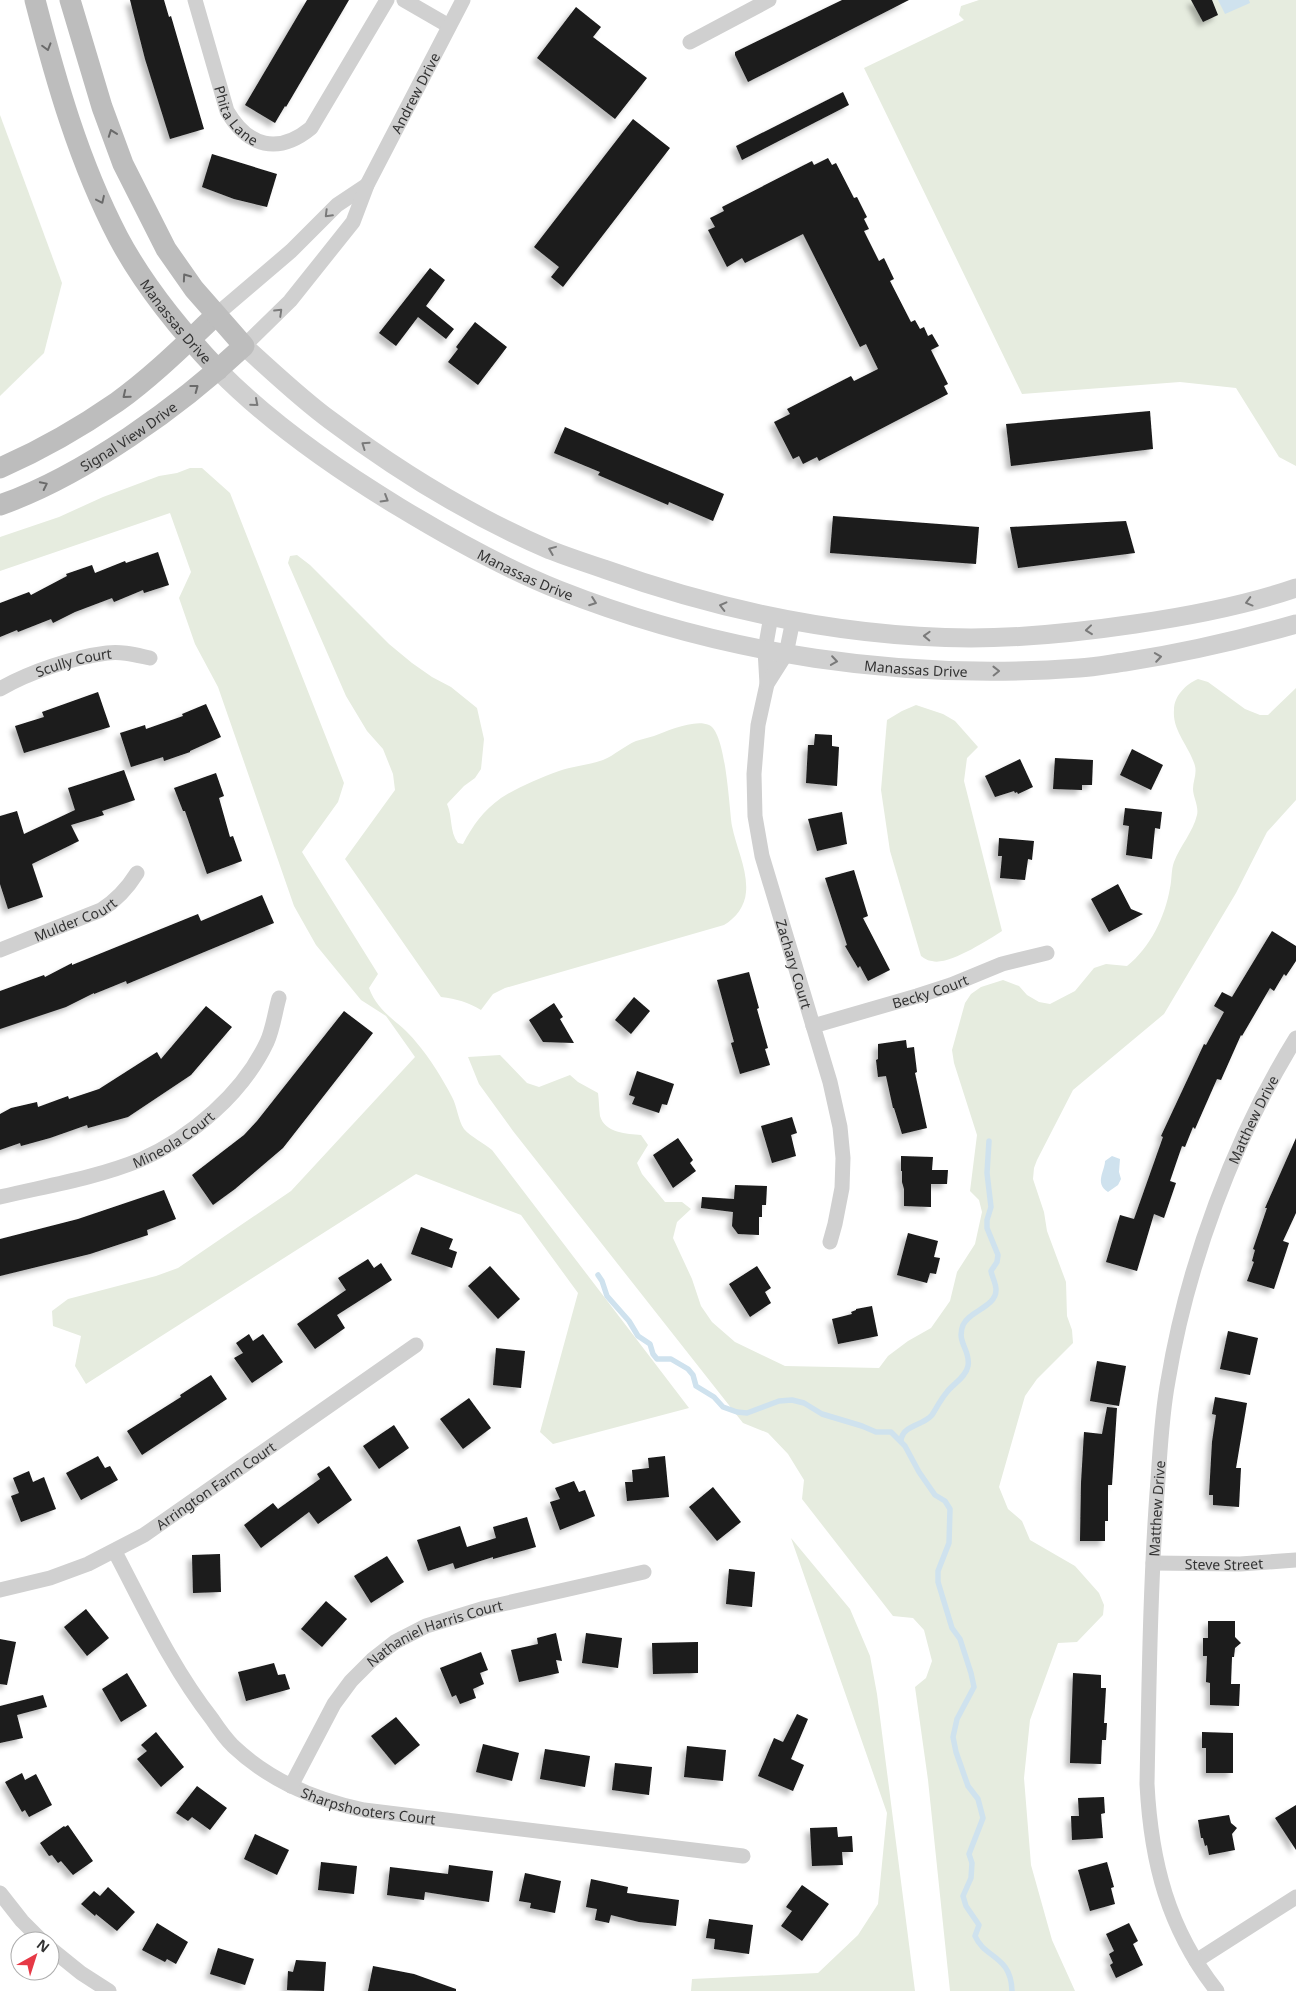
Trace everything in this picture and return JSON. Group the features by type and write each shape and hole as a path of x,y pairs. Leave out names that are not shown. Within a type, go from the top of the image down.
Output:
{"main road":[{"name":"Manassas Drive","path":"35,0 55,76 71,123 100,199 119,238 141,274 189,340 218,370"},
{"path":"70,0 102,107 123,164 166,249 194,289 244,346"},
{"path":"0,468 56,441 118,401 158,369 216,316"},
{"name":"Signal View Drive","path":"0,505 45,485 92,460 133,433 218,370 244,346"}],"street":[{"name":"Phita Lane","path":"195,0 227,111 244,133 259,142 270,144 288,143 312,128 387,0"},
{"path":"404,0 449,26"},
{"name":"Andrew Drive","path":"244,346 290,301 353,222 367,185 463,0"},
{"path":"690,42 769,0"},
{"name":"Andrew Drive","path":"216,316 291,251 338,205 367,185"},
{"path":"244,346 321,413 368,447 398,468 495,524 551,550 672,592 770,616 850,629 906,635 971,638 1038,636 1104,629 1176,618 1221,609 1296,588"},
{"name":"Manassas Drive","path":"218,370 310,448 369,489 429,526 486,556 558,590 613,609 685,631 765,650 903,669 966,672 1081,668 1197,650 1296,624"},
{"name":"Zachary Court","path":"770,616 765,650 767,684 758,725 754,774 755,816 762,856 830,1082 840,1127 843,1158 842,1188 830,1242"},
{"name":"Zachary Court","path":"767,684 786,654 793,620"},
{"name":"Scully Court","path":"0,689 39,672 71,661 108,653 129,653 150,658"},
{"name":"Mulder Court","path":"0,950 101,910 114,901 128,887 137,873"},
{"name":"Becky Court","path":"813,1026 952,985 1002,964 1047,953"},
{"name":"Mineola Court","path":"0,1197 95,1175 140,1160 172,1143 201,1122 232,1093 256,1064 268,1040 279,998"},
{"name":"Matthew Drive","path":"1217,1991 1196,1961 1178,1929 1164,1896 1148,1817 1147,1784 1153,1563 1164,1403 1176,1337 1187,1292 1214,1208 1244,1138 1278,1069 1296,1038"},
{"name":"Arrington Farm Court","path":"0,1590 50,1578 88,1564 115,1552 144,1535 416,1345"},
{"name":"Sharpshooters Court","path":"115,1552 172,1660 197,1700 232,1745 262,1769 291,1786 339,1805 364,1810 743,1856"},
{"name":"Steve Street","path":"1153,1563 1240,1564 1296,1560"},
{"name":"Nathaniel Harris Court","path":"291,1786 334,1704 351,1681 372,1660 395,1642 426,1626 485,1608 644,1572"},
{"path":"0,1893 32,1931"},
{"path":"1196,1961 1296,1897"},
{"path":"60,1956 107,1990"}],"shaded area":[{"path":"979,0 1296,0 1296,466 1279,457 1236,388 1180,382 1022,394 864,68 964,20 959,15 961,6"},
{"path":"0,115 62,283 44,353 0,396"},
{"path":"190,468 202,468 230,493 344,783 338,802 302,852 378,974 369,988 373,997 378,1005 410,1035 431,1061 452,1097 464,1129 492,1150 689,1408 553,1444 540,1432 578,1293 521,1215 416,1174 86,1384 75,1366 81,1336 53,1326 52,1311 68,1299 156,1276 178,1268 291,1191 415,1057 386,1016 361,1000 316,945 294,906 218,687 195,644 179,598 191,572 170,513 0,571 0,537 59,517 103,497 159,476 177,473"},
{"path":"297,555 310,565 389,644 412,663 451,687 477,708 484,739 481,769 475,778 464,786 447,804 453,834 458,843 463,844 489,808 501,798 522,786 559,771 603,760 636,741 696,723 709,725 715,731 723,755 732,826 744,867 746,892 742,907 736,915 724,925 505,988 493,994 481,1010 462,1001 441,997 345,859 395,790 393,774 383,749 367,731 346,696 288,563 290,556"},
{"path":"1198,679 1208,682 1245,709 1260,715 1268,715 1296,688 1296,800 1267,832 1236,893 1164,1014 1073,1090 1037,1160 1033,1179 1044,1212 1047,1231 1066,1282 1067,1316 1072,1330 1073,1343 1037,1379 1025,1396 999,1487 1008,1509 1022,1521 1030,1540 1075,1566 1099,1593 1104,1605 1103,1615 1077,1642 1058,1643 1030,1720 1024,1778 1031,1865 1052,1940 1075,1991 950,1991 928,1780 915,1687 926,1678 932,1661 924,1630 913,1618 893,1616 802,1499 804,1480 788,1454 768,1433 743,1423 513,1131 479,1084 468,1057 500,1055 527,1083 539,1087 570,1075 578,1082 598,1093 600,1116 607,1126 617,1132 641,1135 648,1145 637,1163 642,1174 665,1202 682,1202 691,1209 677,1222 673,1238 692,1279 701,1306 712,1322 735,1342 785,1366 879,1368 888,1356 908,1341 931,1328 950,1301 957,1272 975,1244 982,1212 979,1200 970,1191 977,1135 954,1063 952,1050 965,1003 971,994 981,987 1003,980 1019,986 1027,995 1039,1002 1050,1004 1075,991 1094,968 1106,964 1127,966 1143,950 1160,921 1168,899 1174,862 1193,827 1197,815 1193,789 1196,772 1195,766 1178,732 1174,710 1178,695 1189,684"},
{"path":"916,705 943,714 955,721 978,747 967,758 964,781 1002,931 968,951 939,962 921,956 890,851 881,790 887,720"},
{"path":"791,1538 850,1609 870,1656 877,1694 915,1991 691,1991 692,1979 818,1973 858,1935 878,1904 887,1813"}],"water":[{"path":"1218,0 1249,0 1250,3 1225,14"},
{"path":"1112,1156 1120,1159 1119,1172 1121,1179 1118,1185 1108,1192 1102,1185 1101,1177 1105,1161"}],"building":[{"path":"130,0 164,0 169,17 171,16 204,129 170,139 145,59"},
{"path":"307,0 349,0 275,123 245,105"},
{"path":"842,0 909,0 748,82 735,52"},
{"path":"1191,0 1212,0 1218,15 1203,22"},
{"path":"576,7 601,27 593,37 647,78 615,119 537,58"},
{"path":"843,92 849,105 742,160 736,146"},
{"path":"633,119 670,148 563,287 551,277 559,267 534,247"},
{"path":"212,154 277,174 267,207 234,199 202,187"},
{"path":"828,158 832,165 836,163 854,198 857,197 867,217 864,219 869,229 864,231 879,261 884,258 894,279 890,281 911,322 915,320 920,329 924,327 928,336 932,334 939,346 931,350 948,384 944,386 948,394 819,461 817,457 803,464 799,456 793,459 774,422 790,414 787,409 851,376 854,381 878,369 866,344 860,347 803,234 745,263 742,258 727,267 708,230 715,227 710,218 724,211 722,207 812,161 814,165"},
{"path":"430,268 445,280 426,306 454,329 446,339 418,317 396,346 379,333"},
{"path":"475,322 507,347 478,385 448,362 458,349 456,347"},
{"path":"1150,411 1153,449 1011,466 1006,424"},
{"path":"565,427 724,494 713,521 669,502 668,505 598,475 600,472 554,453"},
{"path":"833,516 979,527 976,564 830,553"},
{"path":"1126,521 1135,553 1018,568 1010,527"},
{"path":"158,552 169,585 144,593 143,590 114,602 112,598 75,612 53,623 51,619 0,637 0,603 29,592 31,595 67,576 66,574 92,565 95,573 125,561 126,563"},
{"path":"98,692 110,727 24,753 15,726 44,717 42,712"},
{"path":"206,704 221,737 190,752 164,761 163,757 131,767 120,733 145,725 146,729 183,716 182,714"},
{"path":"815,734 832,735 832,746 839,747 837,786 806,783 808,745 814,745"},
{"path":"1132,749 1163,765 1151,790 1120,775"},
{"path":"1055,758 1093,760 1092,785 1082,785 1082,790 1053,789"},
{"path":"1020,759 1033,787 1018,794 1014,791 995,797 985,776"},
{"path":"124,770 135,800 102,811 104,815 71,825 79,841 32,864 43,897 8,909 0,884 0,816 17,811 24,834 75,810 68,788"},
{"path":"216,773 224,796 219,798 230,837 233,836 242,861 207,874 185,811 183,811 174,788"},
{"path":"1125,808 1162,812 1160,829 1155,828 1152,859 1126,855 1129,826 1123,825"},
{"path":"842,812 847,844 817,851 808,819"},
{"path":"999,838 1034,841 1032,860 1028,859 1025,880 1000,878 1002,856 998,856"},
{"path":"854,870 868,916 863,918 890,970 868,981 860,966 858,968 845,946 847,945 825,878"},
{"path":"1118,884 1131,909 1143,914 1109,932 1091,899"},
{"path":"262,895 274,923 127,984 126,981 94,993 66,1007 0,1029 0,991 44,975 45,977 72,963 72,965 198,914 201,921"},
{"path":"1272,931 1296,946 1296,961 1286,976 1284,974 1274,991 1270,988 1241,1035 1221,1080 1217,1079 1195,1129 1193,1127 1185,1147 1182,1146 1170,1181 1176,1183 1164,1218 1154,1214 1137,1271 1106,1262 1120,1215 1134,1219 1163,1137 1161,1136 1204,1044 1206,1045 1224,1012 1214,1006 1222,992 1232,997"},
{"path":"749,972 759,1008 757,1009 768,1048 765,1049 770,1065 740,1074 731,1043 734,1042 717,980"},
{"path":"634,997 650,1011 631,1034 615,1020"},
{"path":"554,1003 563,1017 560,1019 574,1043 543,1042 529,1020"},
{"path":"206,1006 232,1027 191,1075 128,1117 88,1128 87,1125 50,1138 21,1146 20,1143 0,1150 0,1114 11,1108 37,1102 38,1107 68,1096 69,1099 99,1089 157,1052 161,1059"},
{"path":"344,1011 373,1033 283,1148 213,1205 192,1175 244,1135 257,1121"},
{"path":"906,1040 907,1048 914,1047 917,1072 915,1073 927,1128 902,1134 893,1108 886,1076 878,1077 876,1060 878,1059 878,1044"},
{"path":"637,1071 674,1084 667,1105 662,1104 659,1113 632,1104 635,1097 629,1095"},
{"path":"792,1117 797,1133 791,1135 796,1156 772,1163 761,1126"},
{"path":"678,1138 693,1160 690,1163 696,1171 673,1188 653,1155"},
{"path":"1296,1138 1296,1213 1283,1241 1289,1243 1274,1289 1247,1281 1254,1262 1252,1261 1255,1250 1253,1249 1267,1208 1265,1208"},
{"path":"901,1156 933,1157 932,1170 948,1170 947,1184 931,1184 931,1207 904,1206"},
{"path":"735,1185 767,1186 766,1205 762,1205 762,1217 759,1217 759,1235 738,1234 732,1226 733,1212 701,1208 702,1197 734,1199"},
{"path":"164,1190 176,1219 147,1230 148,1235 90,1254 0,1276 0,1239 78,1219"},
{"path":"421,1227 453,1239 449,1249 457,1252 452,1268 411,1254"},
{"path":"908,1233 938,1241 934,1257 940,1258 936,1274 930,1273 927,1283 897,1275"},
{"path":"368,1259 374,1268 381,1263 392,1280 337,1315 345,1328 315,1349 297,1324 346,1290 338,1278"},
{"path":"490,1266 520,1299 498,1319 468,1286"},
{"path":"757,1266 771,1288 765,1292 771,1303 750,1317 729,1284"},
{"path":"872,1306 878,1336 838,1344 832,1319 852,1314 851,1312 856,1309"},
{"path":"1228,1331 1258,1338 1250,1375 1220,1369"},
{"path":"249,1334 253,1341 263,1334 283,1362 252,1383 234,1358 243,1353 236,1343"},
{"path":"496,1348 525,1351 521,1388 493,1385"},
{"path":"1097,1361 1126,1366 1119,1406 1090,1401"},
{"path":"211,1375 227,1399 142,1455 127,1431 181,1397 180,1395"},
{"path":"1215,1397 1247,1403 1236,1468 1241,1468 1239,1507 1213,1505 1213,1495 1209,1495 1212,1442 1216,1415 1212,1414"},
{"path":"469,1398 491,1428 463,1449 440,1419"},
{"path":"1107,1407 1117,1408 1112,1485 1108,1485 1108,1521 1105,1521 1105,1541 1080,1541 1084,1432 1102,1434"},
{"path":"394,1425 409,1448 379,1469 363,1446"},
{"path":"98,1456 105,1468 110,1466 118,1480 81,1500 66,1473"},
{"path":"665,1456 669,1497 627,1501 625,1482 633,1482 632,1470 649,1468 648,1458"},
{"path":"329,1466 352,1500 318,1524 309,1512 261,1548 244,1525 273,1503 278,1509 320,1479 317,1474"},
{"path":"29,1471 33,1482 44,1477 56,1509 21,1522 11,1496 19,1493 13,1478"},
{"path":"574,1481 579,1492 585,1490 595,1516 560,1530 550,1502 560,1499 555,1488"},
{"path":"713,1487 741,1522 717,1541 689,1507"},
{"path":"527,1517 536,1547 493,1559 493,1557 455,1569 453,1563 428,1571 417,1540 460,1526 467,1547 496,1538 493,1527"},
{"path":"220,1554 221,1592 193,1593 192,1555"},
{"path":"387,1556 404,1582 371,1603 354,1576"},
{"path":"729,1569 755,1572 752,1607 726,1604"},
{"path":"326,1601 347,1619 322,1647 301,1629"},
{"path":"86,1609 109,1638 87,1656 64,1627"},
{"path":"1208,1621 1235,1621 1235,1637 1241,1643 1235,1648 1234,1657 1232,1657 1231,1684 1240,1684 1239,1706 1210,1705 1210,1683 1206,1682 1207,1656 1203,1656 1203,1638 1208,1638"},
{"path":"556,1633 562,1661 556,1660 559,1673 519,1682 511,1650 538,1644 537,1638"},
{"path":"586,1633 622,1638 618,1668 582,1663"},
{"path":"0,1639 16,1642 7,1685 0,1684"},
{"path":"698,1642 698,1673 653,1674 652,1643"},
{"path":"481,1652 488,1670 480,1673 484,1684 473,1689 476,1698 460,1704 456,1695 452,1697 440,1668"},
{"path":"274,1663 278,1675 285,1674 290,1689 246,1701 238,1672"},
{"path":"127,1673 147,1706 121,1722 102,1689"},
{"path":"1073,1673 1101,1675 1101,1688 1106,1688 1104,1723 1107,1723 1106,1740 1102,1740 1101,1764 1070,1763"},
{"path":"43,1695 47,1707 17,1715 23,1738 0,1743 0,1706"},
{"path":"797,1714 808,1719 791,1759 804,1765 793,1791 758,1776 774,1738 783,1742"},
{"path":"396,1717 420,1745 395,1765 371,1736"},
{"path":"156,1732 184,1767 161,1787 137,1759 147,1751 141,1745"},
{"path":"1202,1732 1233,1733 1233,1773 1206,1773 1206,1748 1202,1748"},
{"path":"483,1744 519,1753 512,1781 476,1772"},
{"path":"687,1746 726,1750 723,1781 684,1777"},
{"path":"545,1749 590,1756 585,1787 540,1779"},
{"path":"615,1763 652,1767 649,1795 612,1790"},
{"path":"22,1773 25,1780 36,1774 52,1805 29,1817 25,1810 22,1812 5,1782"},
{"path":"197,1786 227,1808 210,1830 192,1817 188,1821 176,1813"},
{"path":"1104,1797 1105,1813 1101,1814 1103,1838 1072,1840 1071,1816 1079,1816 1078,1798"},
{"path":"1296,1805 1296,1850 1275,1818"},
{"path":"1229,1815 1231,1823 1237,1828 1232,1834 1235,1850 1209,1855 1207,1845 1205,1846 1203,1838 1201,1838 1198,1820"},
{"path":"68,1825 93,1861 73,1875 61,1861 58,1863 52,1855 49,1856 40,1843"},
{"path":"837,1827 838,1837 852,1836 853,1852 842,1852 843,1865 812,1866 810,1828"},
{"path":"255,1834 289,1850 277,1875 244,1859"},
{"path":"321,1862 357,1866 354,1894 318,1890"},
{"path":"1107,1862 1114,1887 1111,1888 1115,1904 1090,1911 1078,1870"},
{"path":"449,1865 493,1871 489,1902 425,1892 424,1900 387,1895 390,1867 448,1874"},
{"path":"525,1873 561,1881 555,1913 530,1908 531,1903 519,1901"},
{"path":"591,1879 628,1887 627,1893 679,1900 676,1926 639,1922 611,1915 609,1923 595,1920 597,1909 586,1907"},
{"path":"802,1885 829,1904 802,1941 781,1926 792,1911 786,1907"},
{"path":"108,1887 135,1912 117,1931 81,1904 94,1891 100,1896"},
{"path":"709,1919 753,1925 749,1954 714,1949 715,1939 706,1938"},
{"path":"157,1923 188,1942 176,1964 167,1959 165,1962 142,1950"},
{"path":"1129,1923 1138,1941 1133,1944 1143,1965 1116,1978 1110,1965 1113,1963 1109,1954 1114,1951 1106,1934"},
{"path":"218,1948 254,1959 245,1985 210,1974"},
{"path":"296,1960 326,1962 324,1991 287,1990 288,1971 293,1972"},
{"path":"373,1966 414,1974 456,1989 456,1991 368,1991"}],"waterway":[{"path":"901,1441 905,1432 932,1415 945,1395 965,1374 968,1360 961,1337 963,1325 966,1320 992,1301 995,1296 996,1287 991,1271 997,1262 998,1255 987,1228 991,1207 987,1173 989,1141"},
{"path":"598,1275 607,1296 629,1321 638,1336 650,1344 653,1354 657,1359 671,1359 688,1369 693,1375 696,1386 714,1397 723,1407 747,1413 779,1401 792,1400 804,1403 822,1414 876,1432 891,1432 905,1446 919,1472 935,1495 945,1501 950,1509 949,1543 938,1571 938,1582 952,1628 960,1639 974,1687 957,1719 953,1737 956,1752 968,1786 978,1799 983,1818 969,1854 972,1863 971,1878 963,1896 966,1906 979,1925 975,1936 979,1943 1007,1970 1011,1979 1012,1991"}]}
